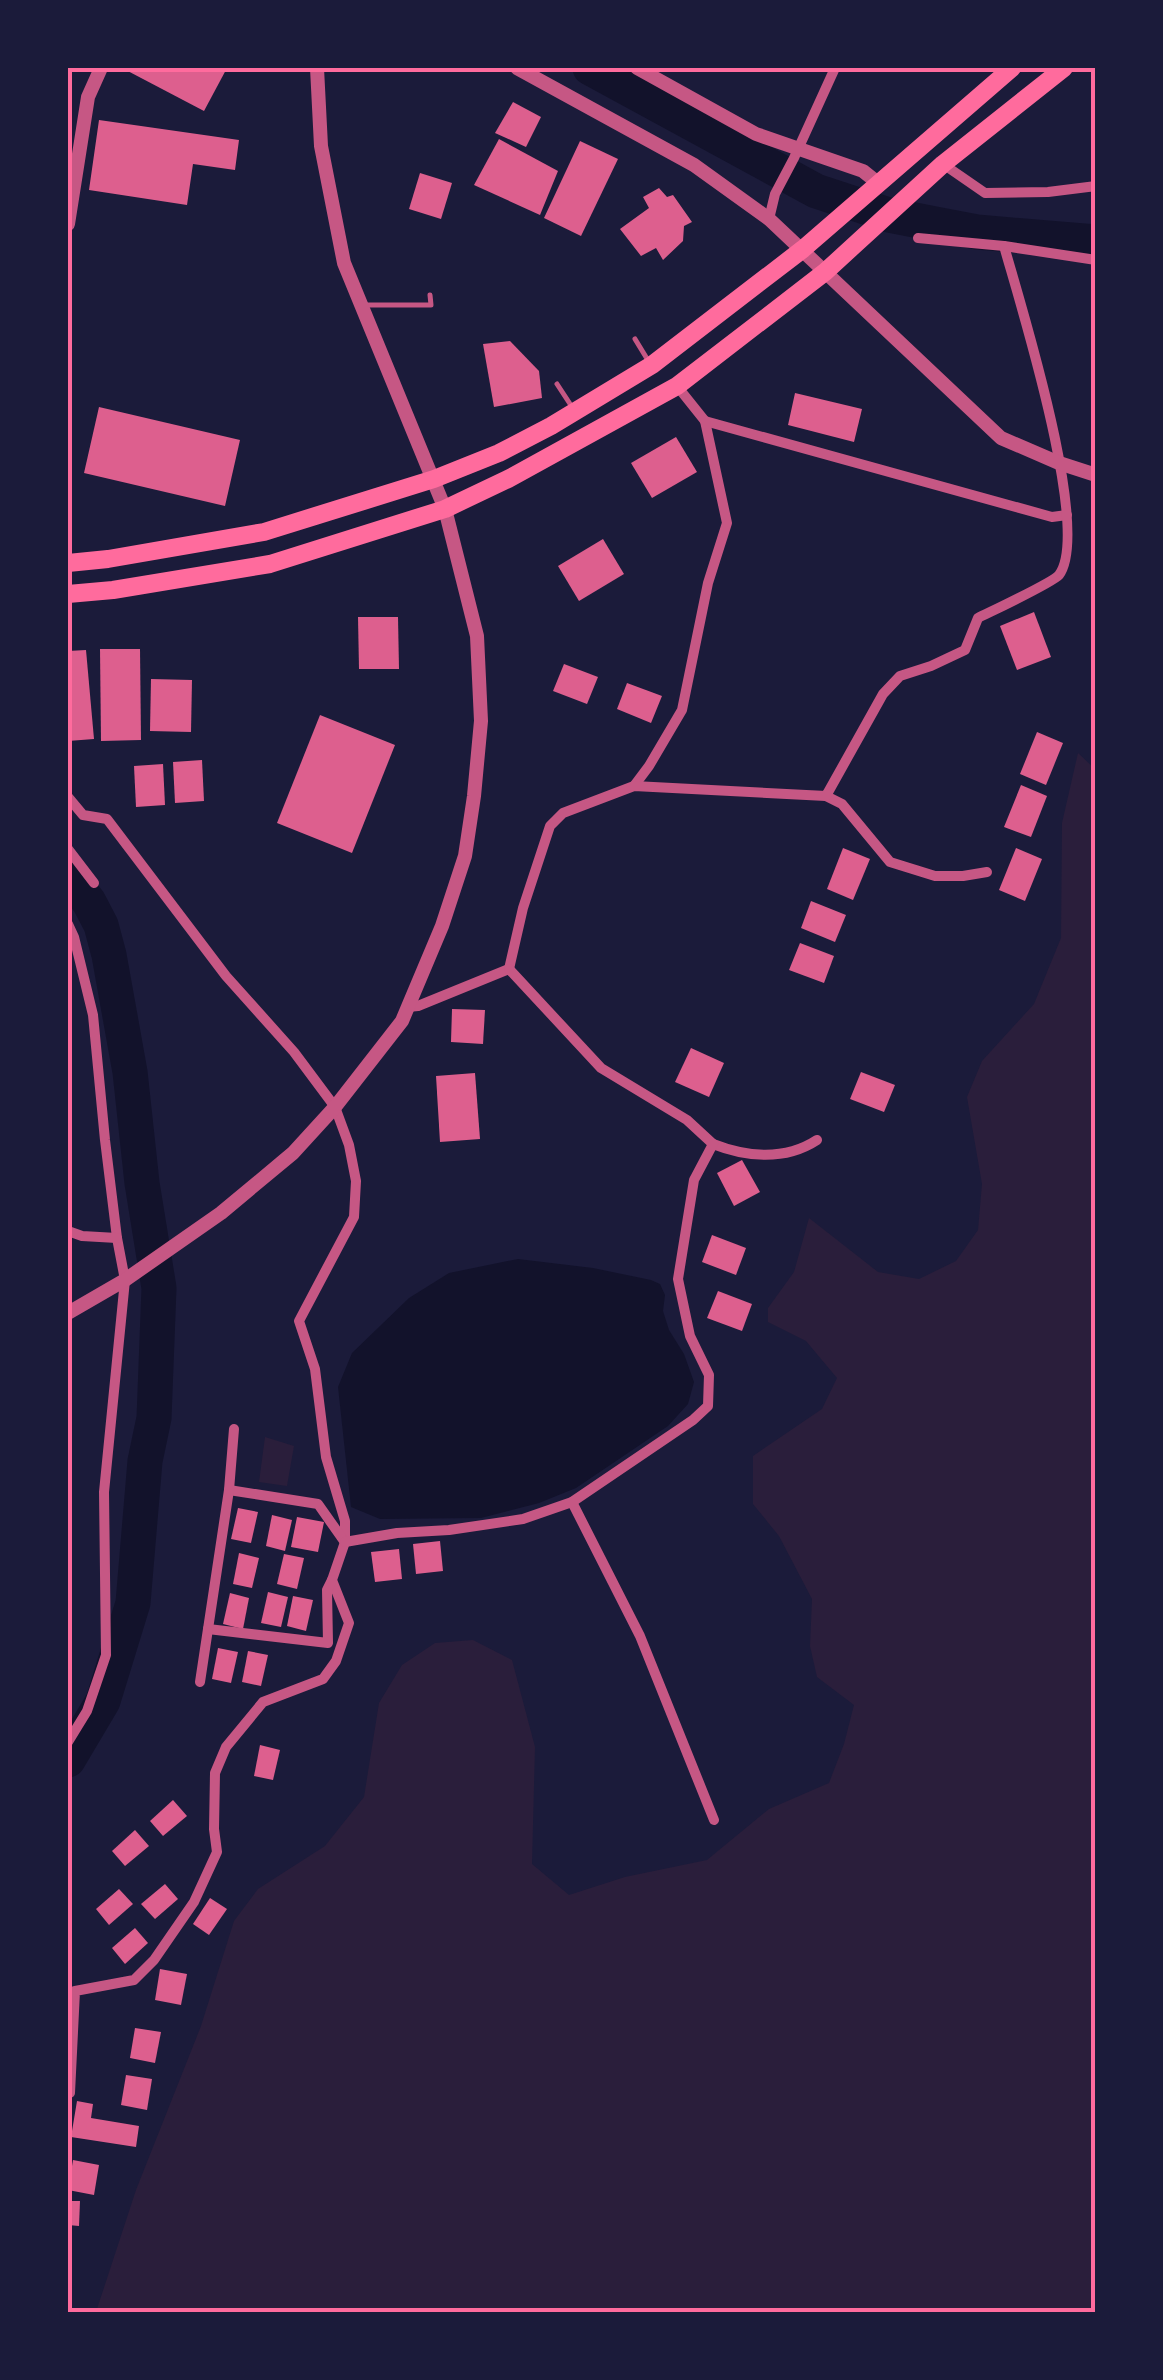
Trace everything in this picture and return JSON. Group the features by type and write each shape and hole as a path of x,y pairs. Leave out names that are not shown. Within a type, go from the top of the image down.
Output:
{"highway":[{"path":"68,562 108,560 264,532 434,480 576,412 652,365 802,250 1012,68"},
{"path":"68,594 270,564 445,509 508,479 677,386 825,272 937,170 1064,68"}],"street":[{"path":"68,224 88,96 101,68"},
{"path":"68,1313 131,1276 221,1214 293,1153 335,1107 402,1021 442,926 465,856 481,721 477,636 445,509 344,263 320,146 317,68"},
{"path":"518,68 694,165 770,219 1001,438 1096,475"},
{"path":"637,68 756,134 797,153 862,170 878,183"},
{"path":"770,219 775,194 836,68"},
{"path":"937,170 985,193 1096,186"},
{"path":"918,238 1096,260"},
{"path":"826,796 883,694 900,676 965,650 978,618 1058,577 1068,554 1059,463 1004,246"},
{"path":"634,786 682,710 708,583 726,523 705,422 677,386"},
{"path":"705,422 1052,517 1067,515"},
{"path":"509,969 522,908 550,826 563,813 634,786 826,796 842,804 890,862 935,876 987,872"},
{"path":"68,797 84,815 108,819 226,976 294,1052 335,1107 356,1180 354,1217 299,1321 315,1369 326,1457 345,1521 344,1542 327,1590 328,1643 208,1629"},
{"path":"68,849 94,884"},
{"path":"68,924 92,1014 118,1238 131,1276 104,1492 106,1655 87,1711 69,1738"},
{"path":"408,1007 509,969"},
{"path":"509,969 601,1068 688,1120 713,1144 732,1152 771,1156 817,1140"},
{"path":"344,1542 396,1532 449,1530 523,1519 572,1502 708,1406 709,1375 690,1336 678,1279 694,1180 713,1144"},
{"path":"68,1231 82,1236 118,1238"},
{"path":"200,1682 229,1490 234,1428"},
{"path":"229,1490 318,1504 344,1542"},
{"path":"572,1502 640,1636 714,1820"},
{"path":"68,2093 75,1991 134,1980 154,1960 194,1902 216,1852 215,1773 226,1748 263,1702 323,1679 336,1661 348,1623 332,1580"}],"lane":[{"path":"362,305 431,305 430,294"},
{"path":"635,339 652,365"},
{"path":"557,384 576,412"}],"shaded area":[{"path":"1078,753 1096,770 1095,2312 96,2312 136,2190 201,2026 234,1921 258,1889 325,1846 364,1797 379,1703 402,1665 435,1643 473,1640 512,1660 535,1747 532,1864 569,1895 625,1877 707,1860 769,1809 829,1783 854,1705 817,1677 810,1646 812,1599 779,1536 753,1504 753,1456 822,1409 837,1378 806,1341 768,1322 768,1308 794,1272 809,1218 878,1272 919,1279 956,1261 978,1230 982,1184 967,1097 982,1061 1034,1004 1061,938 1062,823"},
{"path":"518,1259 593,1268 660,1284 669,1330 684,1354 694,1382 688,1404 668,1426 576,1488 539,1503 481,1518 380,1519 351,1507 338,1387 352,1353 409,1298 449,1273"},
{"path":"265,1437 294,1446 287,1486 259,1482"}],"building":[{"path":"122,68 227,68 204,111"},
{"path":"513,102 541,117 526,147 495,133"},
{"path":"99,120 239,140 235,170 193,164 187,205 89,190"},
{"path":"499,139 558,171 540,215 474,185"},
{"path":"580,141 618,159 581,236 544,218"},
{"path":"420,173 452,183 441,219 409,209"},
{"path":"659,188 667,197 673,195 692,222 684,226 683,241 663,260 656,248 641,256 620,229 649,208 643,197"},
{"path":"510,341 539,371 542,398 494,407 483,344"},
{"path":"795,393 862,409 854,442 788,425"},
{"path":"99,407 240,440 225,506 84,473"},
{"path":"676,437 697,472 652,498 631,463"},
{"path":"603,539 624,574 579,601 558,566"},
{"path":"1034,612 1051,657 1017,670 1000,626"},
{"path":"358,617 398,617 399,669 359,669"},
{"path":"100,649 140,649 141,740 101,741"},
{"path":"86,650 94,739 68,741 68,651"},
{"path":"564,664 598,677 587,704 553,691"},
{"path":"151,679 192,680 191,732 150,731"},
{"path":"627,683 662,696 651,723 617,709"},
{"path":"320,715 395,745 352,853 277,823"},
{"path":"1037,732 1063,743 1046,785 1020,774"},
{"path":"202,760 204,801 175,803 173,762"},
{"path":"163,764 165,805 136,807 134,766"},
{"path":"1021,785 1047,796 1031,837 1004,827"},
{"path":"843,848 870,859 853,900 827,889"},
{"path":"1016,848 1042,859 1025,901 999,890"},
{"path":"811,901 846,915 835,942 801,928"},
{"path":"800,943 834,956 824,983 789,970"},
{"path":"452,1009 485,1010 483,1044 451,1042"},
{"path":"691,1048 724,1063 709,1097 675,1082"},
{"path":"861,1072 895,1085 884,1112 850,1099"},
{"path":"475,1073 480,1139 440,1142 436,1076"},
{"path":"742,1160 760,1192 734,1206 717,1173"},
{"path":"712,1235 746,1248 736,1275 702,1262"},
{"path":"718,1291 752,1304 742,1331 707,1318"},
{"path":"238,1508 258,1512 251,1543 231,1539"},
{"path":"272,1515 292,1520 285,1551 266,1546"},
{"path":"297,1517 324,1522 318,1552 291,1547"},
{"path":"440,1541 443,1571 416,1574 413,1544"},
{"path":"399,1549 402,1579 375,1582 371,1552"},
{"path":"239,1553 259,1558 252,1588 233,1584"},
{"path":"284,1554 304,1558 297,1589 277,1584"},
{"path":"268,1592 288,1597 281,1627 261,1623"},
{"path":"230,1593 249,1598 243,1629 223,1624"},
{"path":"293,1596 313,1600 306,1631 287,1626"},
{"path":"218,1648 238,1652 231,1683 212,1679"},
{"path":"248,1651 268,1655 261,1686 242,1682"},
{"path":"260,1745 280,1750 273,1780 254,1776"},
{"path":"173,1800 187,1816 163,1836 150,1821"},
{"path":"135,1830 149,1846 125,1866 112,1851"},
{"path":"165,1884 178,1899 155,1919 141,1904"},
{"path":"119,1889 133,1904 109,1925 96,1909"},
{"path":"210,1898 227,1909 209,1935 193,1924"},
{"path":"135,1928 148,1943 125,1964 112,1948"},
{"path":"160,1969 187,1974 181,2005 155,2000"},
{"path":"135,2028 161,2032 155,2063 130,2058"},
{"path":"126,2075 152,2079 147,2110 121,2105"},
{"path":"77,2101 93,2104 91,2118 139,2126 136,2147 71,2137"},
{"path":"73,2160 99,2165 94,2195 68,2190"},
{"path":"68,2201 80,2201 79,2226 68,2225"}],"waterway":[{"path":"590,68 816,191 889,215 977,232 1096,242"},
{"path":"68,875 101,925 109,955 130,1072 159,1288 154,1418 145,1461 133,1603 103,1701 68,1760"}]}
